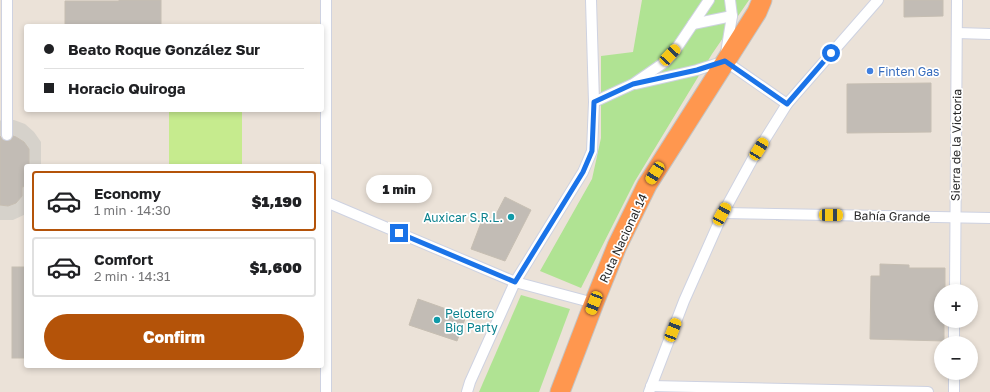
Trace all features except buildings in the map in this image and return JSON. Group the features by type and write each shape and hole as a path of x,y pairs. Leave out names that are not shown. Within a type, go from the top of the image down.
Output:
{"highway":[{"name":"Ruta Nacional 14","path":"560,392 617,246 647,185 725,61 763,4"}],"street":[{"path":"7,0 7,135"},
{"path":"326,0 326,392"},
{"path":"467,392 470,382 515,282 583,172 592,151 594,102 591,0"},
{"path":"594,102 633,84 664,62 676,49 709,0"},
{"path":"725,61 732,16 730,0"},
{"path":"878,0 787,104 752,160 722,214 684,302 650,389 928,392"},
{"name":"Sierra de la Victoria","path":"954,284 957,0"},
{"path":"693,24 732,16"},
{"path":"957,33 990,34"},
{"path":"633,84 697,70 725,61"},
{"path":"725,61 787,104"},
{"path":"326,202 515,282 594,303"},
{"name":"Bahía Grande","path":"722,214 990,218"},
{"path":"954,380 954,392"}],"green space":[{"path":"642,0 749,0 712,54 635,181 581,288 540,271 592,179 601,138 601,56 633,52"},
{"path":"169,112 242,112 242,164 169,164"},
{"path":"521,295 570,309 539,392 479,392"}],"shaded area":[{"path":"14,120 25,124 34,132 41,142 41,164 29,164 29,149 24,142 16,137 7,135 0,136 0,121"},
{"path":"24,186 24,215 13,220 0,220 0,205 8,206 16,203 22,196 22,187"}],"place":[{"name":"Finten Gas","path":"870,71"},
{"name":"Auxicar S.R.L.","path":"511,217"},
{"name":"Pelotero Big Party","path":"437,320"}],"route":[{"path":"399,233 515,282 583,172 592,151 594,102 633,84 697,70 725,61 787,104 831,53"}]}
